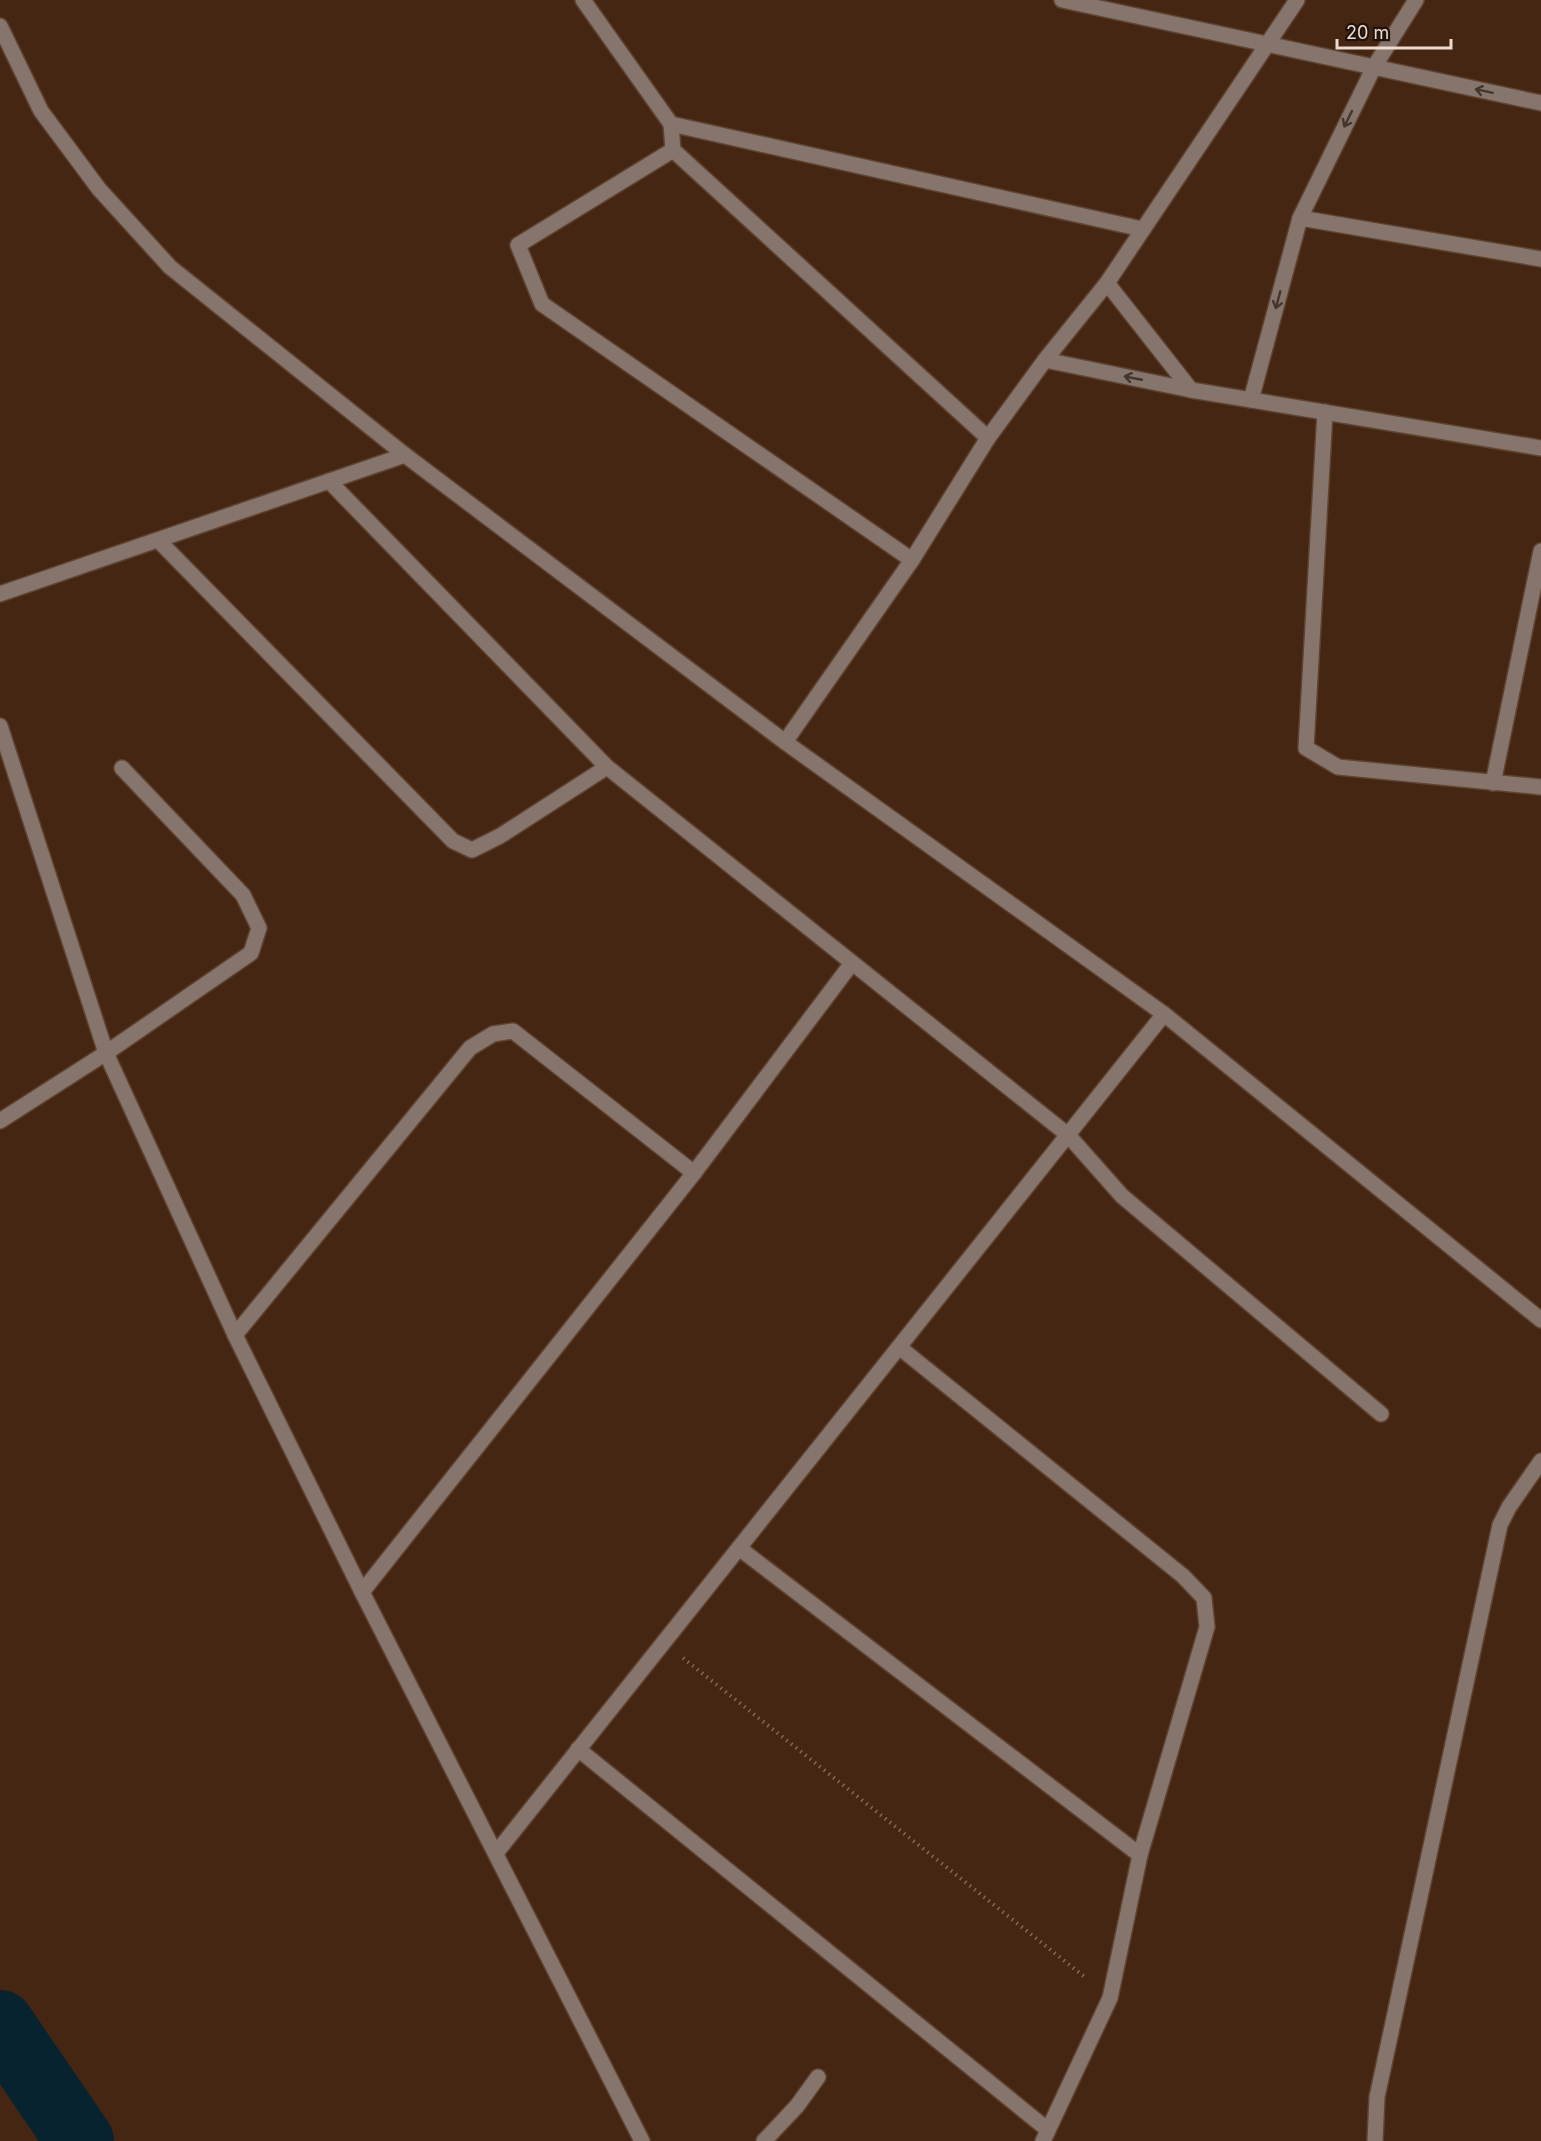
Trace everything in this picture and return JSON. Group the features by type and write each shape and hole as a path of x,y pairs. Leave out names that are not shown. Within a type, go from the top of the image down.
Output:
{"street":[{"path":"584,0 671,124 673,150 988,438"},
{"path":"1062,0 1541,103"},
{"path":"785,742 912,560 988,438 1045,360 1107,283 1297,0"},
{"path":"1251,400 1300,218 1374,67 1416,0"},
{"path":"0,26 41,111 99,189 170,267 405,455 785,742 1164,1014 1541,1320"},
{"path":"671,124 1142,229"},
{"path":"673,150 518,245 542,304 912,560"},
{"path":"1300,218 1541,259"},
{"path":"1107,283 1191,390"},
{"path":"1045,360 1191,390 1541,448"},
{"path":"1325,412 1306,748 1338,767 1541,787"},
{"path":"0,594 405,455"},
{"path":"329,481 607,767 1068,1135 1122,1196 1381,1414"},
{"path":"158,540 453,841 472,850 500,836 607,767"},
{"path":"1493,783 1541,551"},
{"path":"0,726 106,1053 235,1335 362,1592 642,2141"},
{"path":"0,1120 106,1053 251,953 259,928 243,895 122,768"},
{"path":"362,1592 694,1173 852,963"},
{"path":"496,1853 1164,1014"},
{"path":"235,1335 470,1048 493,1034 513,1031 694,1173"},
{"path":"578,1749 1046,2136 1110,1998 1140,1855 1207,1627 1204,1598 1183,1576 899,1347"},
{"path":"1375,2141 1377,2097 1500,1525 1509,1506 1541,1461"},
{"path":"739,1548 1140,1855"},
{"path":"764,2141 796,2106 818,2077"}],"path":[{"path":"664,1643 1110,1998"}],"waterway":[{"path":"0,2024 80,2141"}]}
